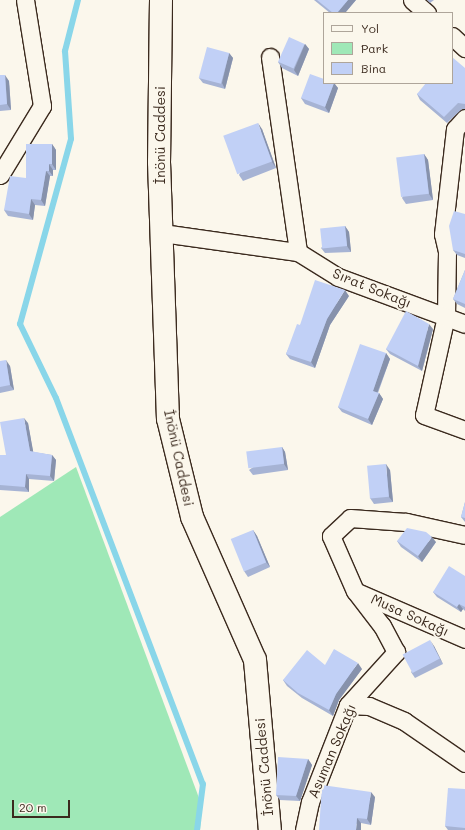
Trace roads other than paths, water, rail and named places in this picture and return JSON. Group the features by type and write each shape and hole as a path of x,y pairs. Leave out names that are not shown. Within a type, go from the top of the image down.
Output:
{"street":[{"path":"0,175 42,106 25,0"},
{"name":"İnönü Caddesi","path":"161,0 159,162 168,420 192,517 255,660 270,830"},
{"path":"412,0 426,12"},
{"path":"453,37 465,48"},
{"path":"270,57 298,252"},
{"path":"462,130 443,234 447,252 446,316 424,415 465,430"},
{"name":"Sırat Sokağı","path":"162,233 298,252 338,277 465,324"},
{"name":"Asuman Sokağı","path":"304,830 310,802 348,704 396,652 382,626 355,591 331,536 350,518 406,522 465,535"},
{"name":"Musa Sokağı","path":"355,591 465,639"},
{"path":"348,704 370,706 404,721 465,763"}],"waterway":[{"path":"78,0 65,51 71,139 20,324 56,398 203,784 197,830"}]}
